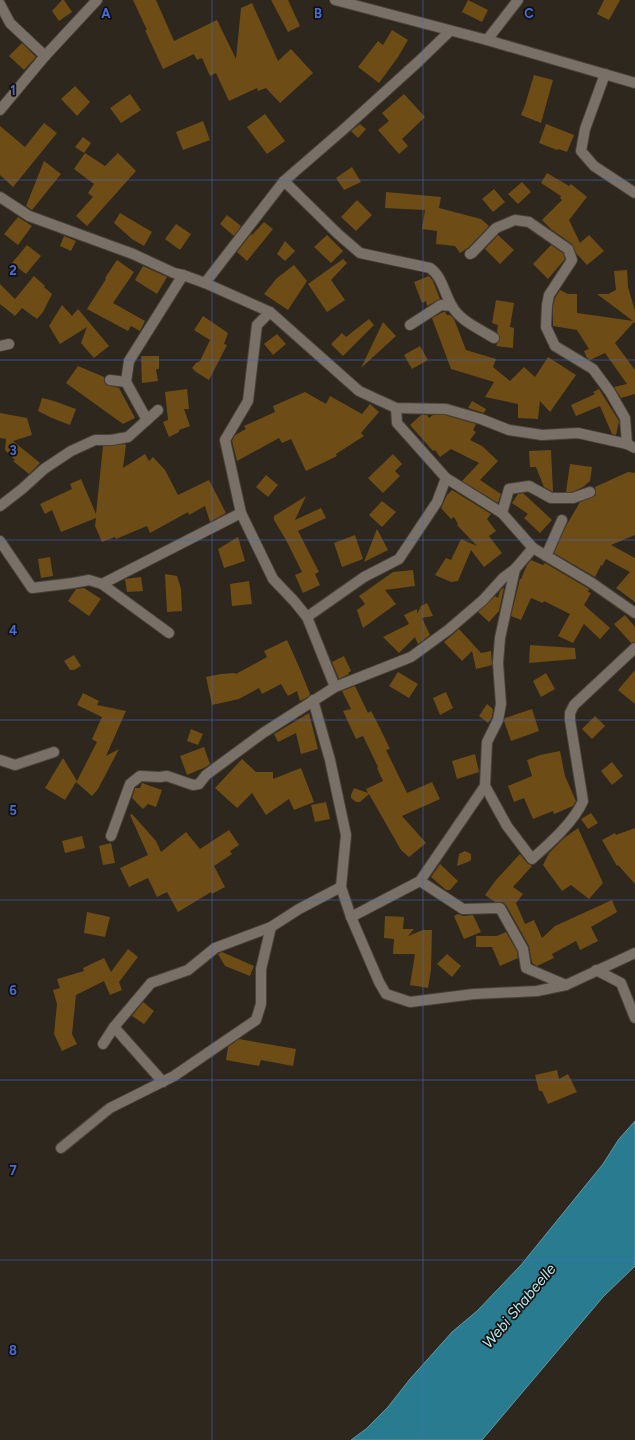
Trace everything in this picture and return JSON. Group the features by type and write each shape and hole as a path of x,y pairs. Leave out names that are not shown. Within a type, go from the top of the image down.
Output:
{"street":[{"path":"0,110 45,56 97,0"},
{"path":"336,0 487,40 635,83"},
{"path":"487,40 518,0"},
{"path":"0,4 10,23 45,56"},
{"path":"205,283 284,181 344,130 418,62 450,30"},
{"path":"604,74 585,129 581,151 594,166 635,193"},
{"path":"284,181 338,234 360,253 430,268 436,272 452,306 458,314 494,338"},
{"path":"0,197 29,216 133,254 174,273 205,283 270,312 359,390 396,408 446,409 481,419 509,430 542,435 578,434 631,446 625,418 610,392 593,369 555,346 546,327 549,295 572,260 568,249 529,222 515,220 496,228 470,254"},
{"path":"388,259 412,258"},
{"path":"147,420 126,382 129,361 183,275"},
{"path":"410,325 441,306 452,306"},
{"path":"270,312 257,325 248,401 225,440 241,513 273,579 307,616 335,687"},
{"path":"110,380 126,382"},
{"path":"396,408 397,423 446,478 502,512 533,548 592,584 635,613"},
{"path":"0,506 44,469 71,451 95,440 112,440 128,437 158,410"},
{"path":"307,616 364,577 400,559 437,502 446,478"},
{"path":"502,512 509,489 529,486 551,498 572,498 590,492"},
{"path":"102,584 241,513"},
{"path":"546,556 562,520"},
{"path":"0,541 32,588 89,580 102,584 168,633"},
{"path":"111,836 130,784 140,776 167,776 194,785 199,784 206,775 263,733 313,700 335,687 411,657 448,630 483,600 503,578 515,569 533,548"},
{"path":"515,569 500,638 498,663 501,704 498,720 486,742 485,786 507,826 532,859 548,845 580,809 583,801 570,713 574,705 635,648"},
{"path":"313,700 330,760 346,835 341,887 351,917 379,982 386,994 410,1002 474,994 537,991 566,985 635,953"},
{"path":"0,760 15,766 54,752"},
{"path":"351,917 420,881 485,786"},
{"path":"420,881 462,909 500,908 523,949 526,968 566,985"},
{"path":"103,1044 114,1027 151,983 188,970 215,948 271,927 299,909 341,887"},
{"path":"61,1148 110,1108 174,1076 256,1020 261,1004 261,969 271,927"},
{"path":"596,970 621,983 635,1018"},
{"path":"114,1027 163,1082"}],"water":[{"name":"Webi Shabeelle","path":"635,1121 635,1266 603,1297 482,1440 351,1440 366,1429 388,1407 410,1379 452,1332 477,1311 521,1265 603,1164 619,1139"}],"building":[{"path":"62,0 64,0 72,12 59,21 52,11"},
{"path":"133,0 156,0 174,41 217,20 236,59 241,8 252,3 278,61 291,49 313,73 280,103 266,88 258,91 257,88 229,101 216,73 210,76 202,58 197,60 194,54 163,69"},
{"path":"271,0 288,0 300,26 288,32"},
{"path":"468,0 488,10 482,22 462,12"},
{"path":"604,0 620,0 609,20 597,14"},
{"path":"392,30 408,40 398,57 379,83 358,67 378,41 383,45"},
{"path":"22,43 36,57 24,70 9,56"},
{"path":"534,75 553,80 541,123 521,115"},
{"path":"75,86 90,102 77,116 61,99"},
{"path":"130,94 141,110 121,123 110,108"},
{"path":"404,94 425,117 402,139 408,146 399,154 378,130 389,121 382,113"},
{"path":"265,114 285,141 267,154 247,127"},
{"path":"203,121 210,140 183,150 176,132"},
{"path":"44,123 57,133 13,187 0,175 0,126 25,147"},
{"path":"360,124 366,129 358,138 351,131"},
{"path":"546,124 574,135 567,152 539,143"},
{"path":"83,137 91,143 84,153 75,147"},
{"path":"85,153 105,166 118,153 136,171 87,226 76,216 93,197 88,193 94,184 74,169"},
{"path":"44,161 61,174 32,210 26,206"},
{"path":"352,167 361,182 344,190 336,178"},
{"path":"547,173 569,186 571,184 587,197 569,220 580,243 589,235 604,251 587,265 576,253 572,244 551,229 542,220 562,200 560,198 561,196 541,183"},
{"path":"522,182 531,192 518,204 508,194"},
{"path":"494,189 505,202 493,212 482,199"},
{"path":"386,192 441,197 439,208 481,219 489,226 469,247 460,253 455,246 436,244 437,231 422,229 425,210 385,208"},
{"path":"357,200 372,215 356,231 341,217"},
{"path":"120,213 152,232 144,246 132,239 114,223"},
{"path":"227,215 241,226 234,236 220,224"},
{"path":"18,217 32,226 18,245 4,234"},
{"path":"264,222 273,229 247,261 237,252 251,234 252,235"},
{"path":"176,224 191,234 180,250 165,239"},
{"path":"327,235 343,251 331,263 314,247"},
{"path":"498,235 514,250 500,264 485,249"},
{"path":"64,236 76,241 71,251 60,246"},
{"path":"285,241 295,251 285,261 277,254"},
{"path":"27,245 41,256 26,274 12,263"},
{"path":"551,245 563,253 565,259 548,279 533,264"},
{"path":"343,259 347,263 331,280 345,300 327,312 308,284"},
{"path":"117,260 134,272 113,303 145,321 140,331 131,326 128,331 87,309"},
{"path":"294,265 307,281 288,310 264,294 277,278"},
{"path":"143,266 167,277 157,294 135,280"},
{"path":"627,270 628,287 635,311 635,323 634,322 615,343 635,370 635,394 621,398 614,387 627,384 605,353 590,360 587,358 584,351 589,349 577,330 553,326 553,306 555,298 560,290 568,294 577,294 577,313 633,321 597,294 608,294 616,290 614,271"},
{"path":"34,276 52,294 43,312 37,319 22,308 15,316 0,304 0,284 15,299"},
{"path":"429,276 433,281 440,299 427,306 426,301 422,303 414,282"},
{"path":"496,300 514,303 510,327 514,328 513,348 496,346 500,338 497,332 498,325 492,323"},
{"path":"62,305 72,316 78,309 109,346 94,358 81,343 87,327 60,344 49,326"},
{"path":"443,312 450,315 454,319 466,350 496,359 493,367 510,381 524,367 535,377 548,357 576,375 550,412 540,401 538,419 518,418 518,404 485,397 494,382 451,369 432,318"},
{"path":"203,316 228,333 224,344 227,345 209,380 192,368 200,361 210,340 194,330"},
{"path":"369,319 374,325 343,356 331,344 342,333 346,337"},
{"path":"383,322 396,336 361,368"},
{"path":"277,334 286,344 273,355 264,344"},
{"path":"420,346 428,360 412,369 404,355"},
{"path":"141,356 159,356 159,369 156,369 158,381 142,383"},
{"path":"78,366 104,377 104,382 106,385 119,388 135,418 123,424 66,383"},
{"path":"187,389 189,409 184,409 190,426 179,430 179,432 169,437 163,422 168,420 165,392"},
{"path":"599,389 619,421 616,435 612,434 600,406 576,416 571,405 595,394 593,392"},
{"path":"305,392 326,404 330,396 362,414 370,404 379,412 361,433 364,436 336,454 337,456 306,471 291,439 282,443 279,438 237,461 232,441 235,435 246,429 244,426 275,412 273,406"},
{"path":"42,398 76,409 70,425 38,411"},
{"path":"472,401 486,409 484,413 468,408"},
{"path":"0,413 27,418 32,435 13,441 40,463 29,474 13,461 15,460 5,450 6,439 0,438"},
{"path":"421,415 427,415 429,418 433,415 445,415 476,424 473,430 476,432 470,440 482,446 498,461 480,480 501,494 498,503 462,481 479,463 451,449 440,457 410,425"},
{"path":"126,445 123,468 145,454 149,461 153,457 165,470 178,495 209,480 226,513 210,522 205,506 189,515 188,512 150,533 147,526 116,539 115,537 102,542 95,526 96,518 61,532 52,510 45,514 40,504 72,489 70,484 81,479 96,514 103,446"},
{"path":"551,450 553,492 544,487 536,467 530,467 529,451"},
{"path":"393,454 402,464 395,471 400,476 383,493 368,478"},
{"path":"570,464 592,467 590,481 583,487 572,492 566,492"},
{"path":"628,472 635,473 635,535 611,545 635,558 635,602 616,588 630,572 606,559 595,577 554,553 566,526 580,502 595,496 595,487"},
{"path":"266,475 278,485 268,497 256,487"},
{"path":"452,490 491,514 487,519 496,531 489,536 502,553 484,567 471,550 458,581 451,582 435,575 446,558 451,560 461,539 477,546 457,525 458,524 454,517 451,519 441,508 447,495"},
{"path":"523,493 552,520 540,533 524,518 528,514 512,503 518,494"},
{"path":"306,496 295,520 321,508 326,518 298,531 319,572 315,574 320,585 303,593 295,575 302,572 274,520 274,516"},
{"path":"382,501 396,512 382,527 369,515"},
{"path":"377,529 388,550 364,562"},
{"path":"355,535 363,559 342,567 334,543"},
{"path":"238,537 245,561 224,568 218,549"},
{"path":"50,557 53,576 41,578 38,559"},
{"path":"531,560 543,565 545,563 589,589 588,592 591,593 584,605 610,628 600,639 584,624 573,643 558,636 570,614 544,601 543,603 531,598 521,620 511,616 520,579"},
{"path":"413,570 415,586 385,590 396,604 363,628 357,610 365,604 359,596 393,572"},
{"path":"165,574 177,576 181,589 182,611 167,612"},
{"path":"141,577 143,591 127,592 125,579"},
{"path":"249,581 252,604 232,606 230,584"},
{"path":"84,588 101,599 89,616 68,601 76,589"},
{"path":"503,588 499,611 489,622 478,612 495,596 498,598 500,591"},
{"path":"427,603 433,616 422,618 430,635 418,644 415,637 399,653 383,637 409,624 404,615 417,609 417,614 421,606"},
{"path":"625,615 635,627 635,642 631,643 614,624"},
{"path":"459,629 481,653 491,651 492,665 476,669 472,651 462,661 444,642"},
{"path":"287,640 310,694 308,697 300,701 297,691 288,696 281,684 262,694 259,688 239,699 212,705 206,677 221,674 236,674 267,657 264,651"},
{"path":"530,645 575,648 576,659 529,663"},
{"path":"74,655 81,666 74,670 70,670 64,661"},
{"path":"344,656 351,671 348,673 349,674 339,679 332,662"},
{"path":"635,670 635,704 618,690"},
{"path":"398,672 418,684 409,698 389,686"},
{"path":"546,673 555,689 541,697 533,681"},
{"path":"355,686 368,713 371,711 378,724 390,749 386,750 407,793 432,782 440,799 402,816 426,843 409,857 401,850 369,794 360,802 356,802 351,798 354,788 368,793 366,789 383,781 363,736 356,739 343,711 351,709 342,691"},
{"path":"446,692 453,708 440,715 433,698"},
{"path":"83,693 99,701 97,705 126,711 106,756 119,749 98,789 92,796 76,782 65,800 45,788 63,758 77,781 97,742 92,739 102,717 77,705"},
{"path":"487,704 493,709 492,717 488,723 479,716"},
{"path":"532,709 539,731 511,741 504,721 505,718"},
{"path":"309,713 318,749 301,754 296,733 278,742 274,734"},
{"path":"595,716 605,726 592,739 582,729"},
{"path":"191,729 203,734 198,745 187,741"},
{"path":"204,747 210,764 187,775 180,756"},
{"path":"560,751 565,776 576,801 573,806 554,814 553,811 533,819 524,798 514,802 508,786 532,776 527,760 540,755"},
{"path":"475,754 479,772 457,779 452,761"},
{"path":"242,759 256,772 273,772 273,779 301,768 314,802 294,810 289,799 266,815 252,793 237,808 215,788"},
{"path":"612,762 623,776 612,785 601,771"},
{"path":"142,783 162,790 156,807 148,804 143,809 132,798 135,788 140,788"},
{"path":"326,802 330,819 315,822 311,805"},
{"path":"591,813 598,823 588,829 581,819"},
{"path":"132,814 156,841 161,852 186,832 200,849 229,830 239,845 230,851 232,854 214,866 225,887 212,894 211,892 178,912 167,892 157,897 148,878 129,887 120,868 148,855 130,815"},
{"path":"578,828 603,883 589,899 571,885 562,891 543,865 549,853 564,838"},
{"path":"635,828 635,884 618,865 617,866 602,840 615,833 616,835"},
{"path":"82,836 85,848 65,853 62,841"},
{"path":"111,843 115,863 103,865 99,846"},
{"path":"465,851 471,854 471,860 457,866 459,854"},
{"path":"520,854 527,863 532,866 513,887 523,894 516,903 525,924 534,920 542,938 555,926 612,900 617,912 591,927 598,941 580,950 576,941 552,954 554,958 537,966 532,963 529,946 506,905 503,902 495,902 485,895 496,880"},
{"path":"440,864 458,881 450,890 446,890 431,877"},
{"path":"87,912 110,917 105,937 84,933"},
{"path":"458,914 463,916 473,915 481,932 464,939 454,916"},
{"path":"385,916 404,917 403,929 414,929 408,936 423,930 432,930 431,970 428,988 410,985 415,954 393,954 394,939 384,938"},
{"path":"506,932 517,951 518,958 500,966 492,947 476,947 476,936 497,936"},
{"path":"128,949 138,957 119,982 122,990 110,995 104,981 76,995 72,1034 77,1044 62,1051 54,1034 57,1004 53,990 60,988 57,979 84,971 83,968 104,958 111,972"},
{"path":"222,952 254,966 250,976 225,966 218,954"},
{"path":"447,954 461,966 452,977 437,964"},
{"path":"143,1002 154,1011 144,1024 132,1016"},
{"path":"239,1039 296,1049 293,1066 261,1060 259,1066 226,1060 228,1047"},
{"path":"557,1070 559,1079 568,1074 577,1092 548,1104 542,1091 539,1091 535,1075"}]}
